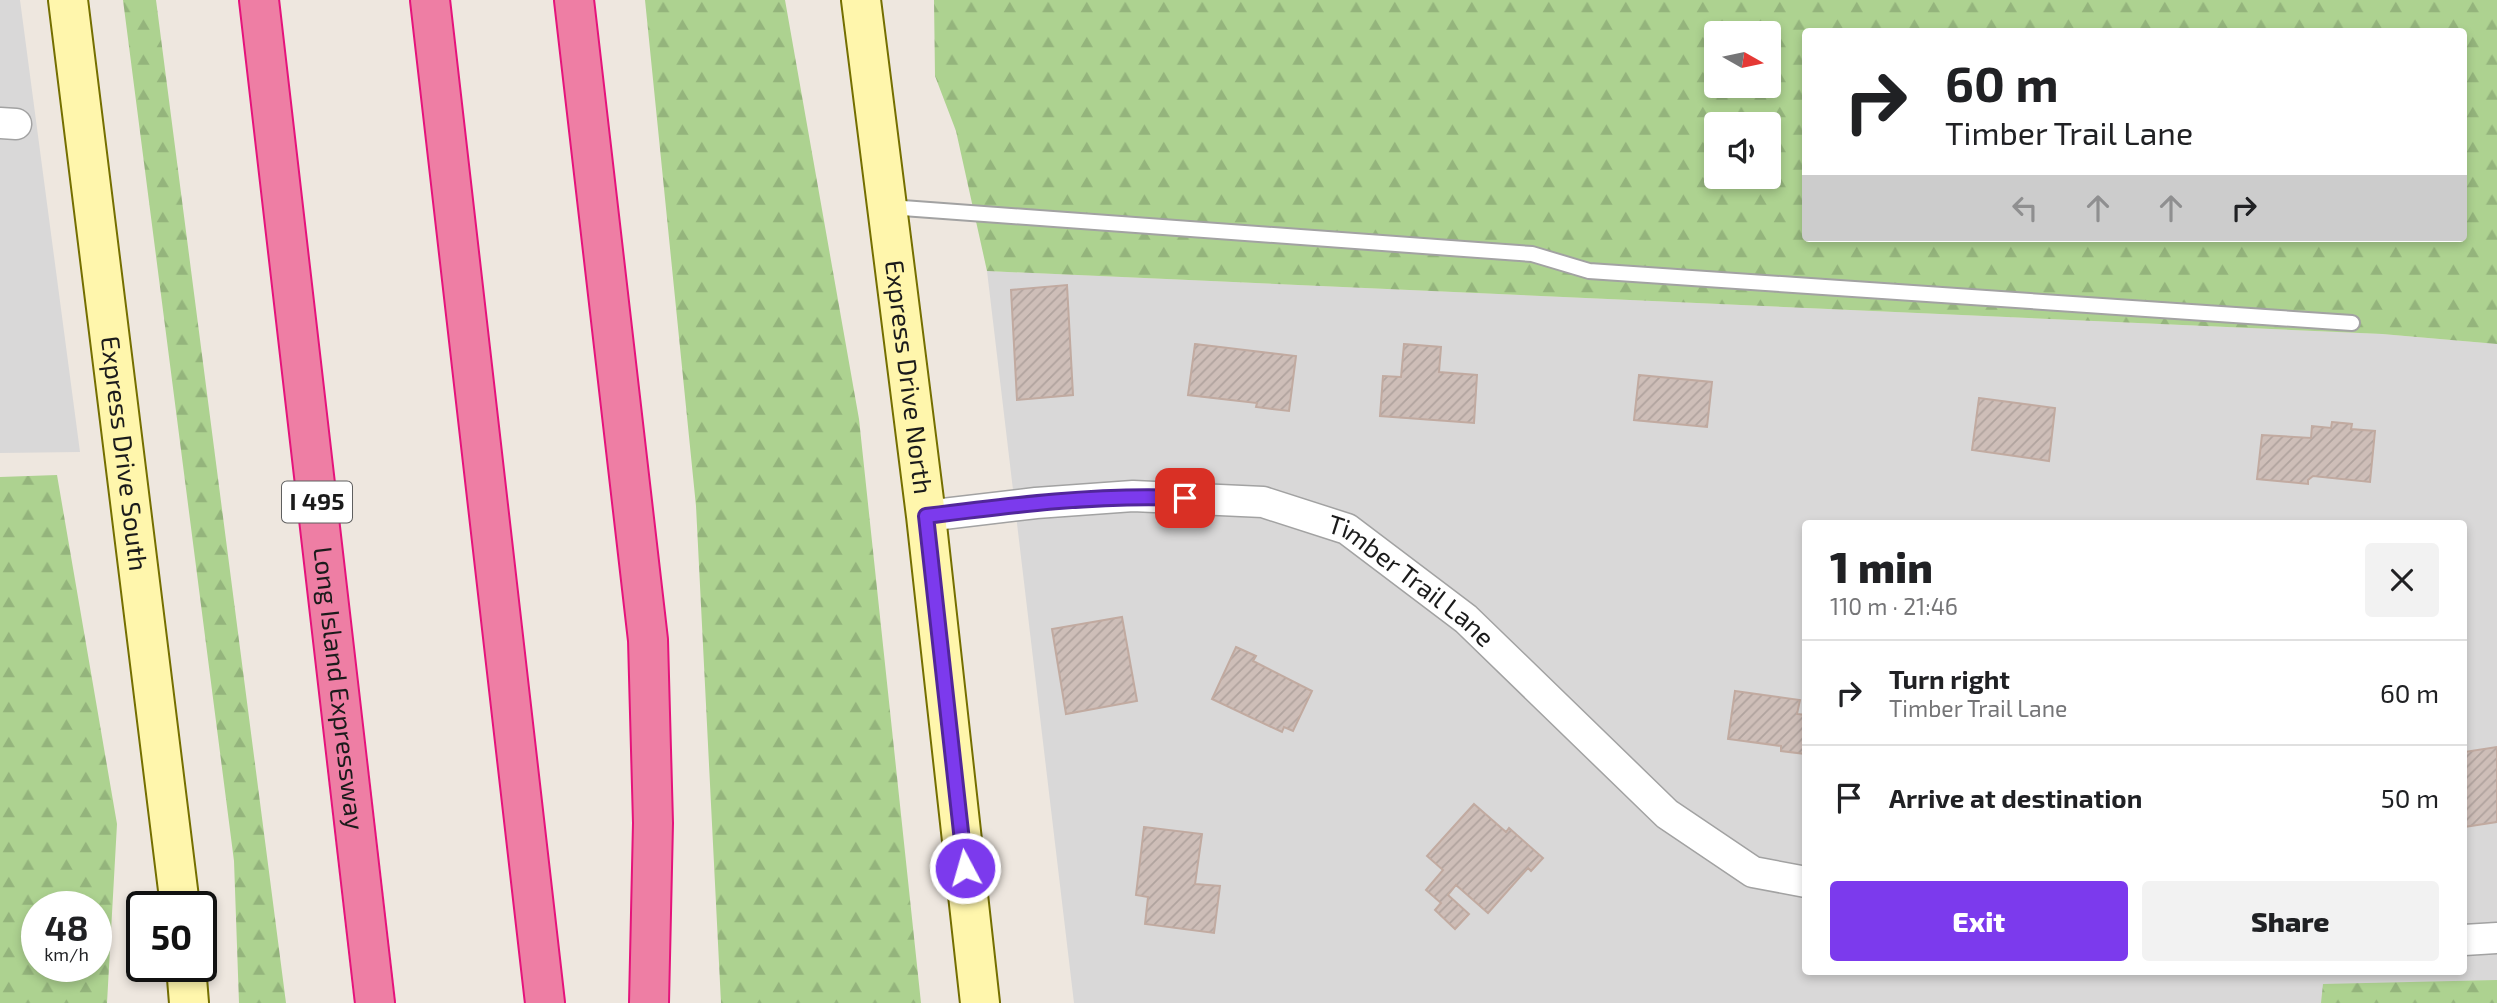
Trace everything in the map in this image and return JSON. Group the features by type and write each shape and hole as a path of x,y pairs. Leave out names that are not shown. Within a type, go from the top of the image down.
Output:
{"highway":[{"name":"Long Island Expressway","path":"259,0 375,1003"},
{"path":"430,0 545,1003"},
{"path":"574,0 648,640 653,810 649,1003"}],"main road":[{"name":"Express Drive South","path":"68,0 178,891"},
{"name":"Express Drive North","path":"861,0 926,516 980,1003"},
{"path":"187,982 189,1003"}],"street":[{"name":"Timber Trail Lane","path":"926,516 1036,503 1133,496 1263,502 1347,529 1466,619 1667,814 1753,872 1802,881"},
{"path":"2467,940 2497,938"}],"lane":[{"path":"888,206 1532,254 1589,271 2352,323"}],"shaded area":[{"path":"0,0 20,0 80,452 0,453"},
{"path":"987,271 2382,334 2497,344 2497,1003 1074,1003"}],"green space":[{"path":"123,0 156,0 286,1003 239,1003 234,861"},
{"path":"645,0 785,0 859,419 921,1003 721,1003 696,506"},
{"path":"934,0 2497,0 2497,344 2382,334 987,271 956,131 935,76"},
{"path":"57,475 117,824 112,914 112,891 21,891 21,982 108,982 107,1003 0,1003 0,477"},
{"path":"2497,980 2497,1003 2321,1003 2323,984"}],"building":[{"path":"1067,285 1073,395 1017,400 1011,290"},
{"path":"1195,344 1296,356 1289,411 1256,407 1257,403 1188,395"},
{"path":"1404,344 1441,347 1439,372 1477,375 1474,423 1380,416 1383,376 1401,377"},
{"path":"1639,375 1712,382 1707,427 1634,420"},
{"path":"1979,398 2055,408 2049,461 1972,450"},
{"path":"2332,422 2352,424 2351,429 2375,431 2370,482 2313,476 2308,480 2308,484 2257,479 2262,435 2311,438 2312,426 2331,428"},
{"path":"1122,617 1137,701 1066,714 1052,629"},
{"path":"1236,647 1256,656 1253,661 1312,691 1293,731 1284,727 1282,732 1212,699"},
{"path":"1735,691 1800,700 1797,714 1802,715 1802,754 1781,751 1781,746 1728,739"},
{"path":"2497,747 2497,822 2467,827 2467,752"},
{"path":"1474,804 1506,832 1509,828 1543,858 1531,871 1528,868 1488,913 1456,885 1448,895 1469,914 1455,929 1435,910 1441,903 1426,890 1443,870 1427,856"},
{"path":"1144,827 1202,834 1195,884 1220,886 1214,933 1145,924 1148,897 1136,895"}],"route":[{"path":"965,868 926,516 1036,503 1133,496 1185,498"}]}
